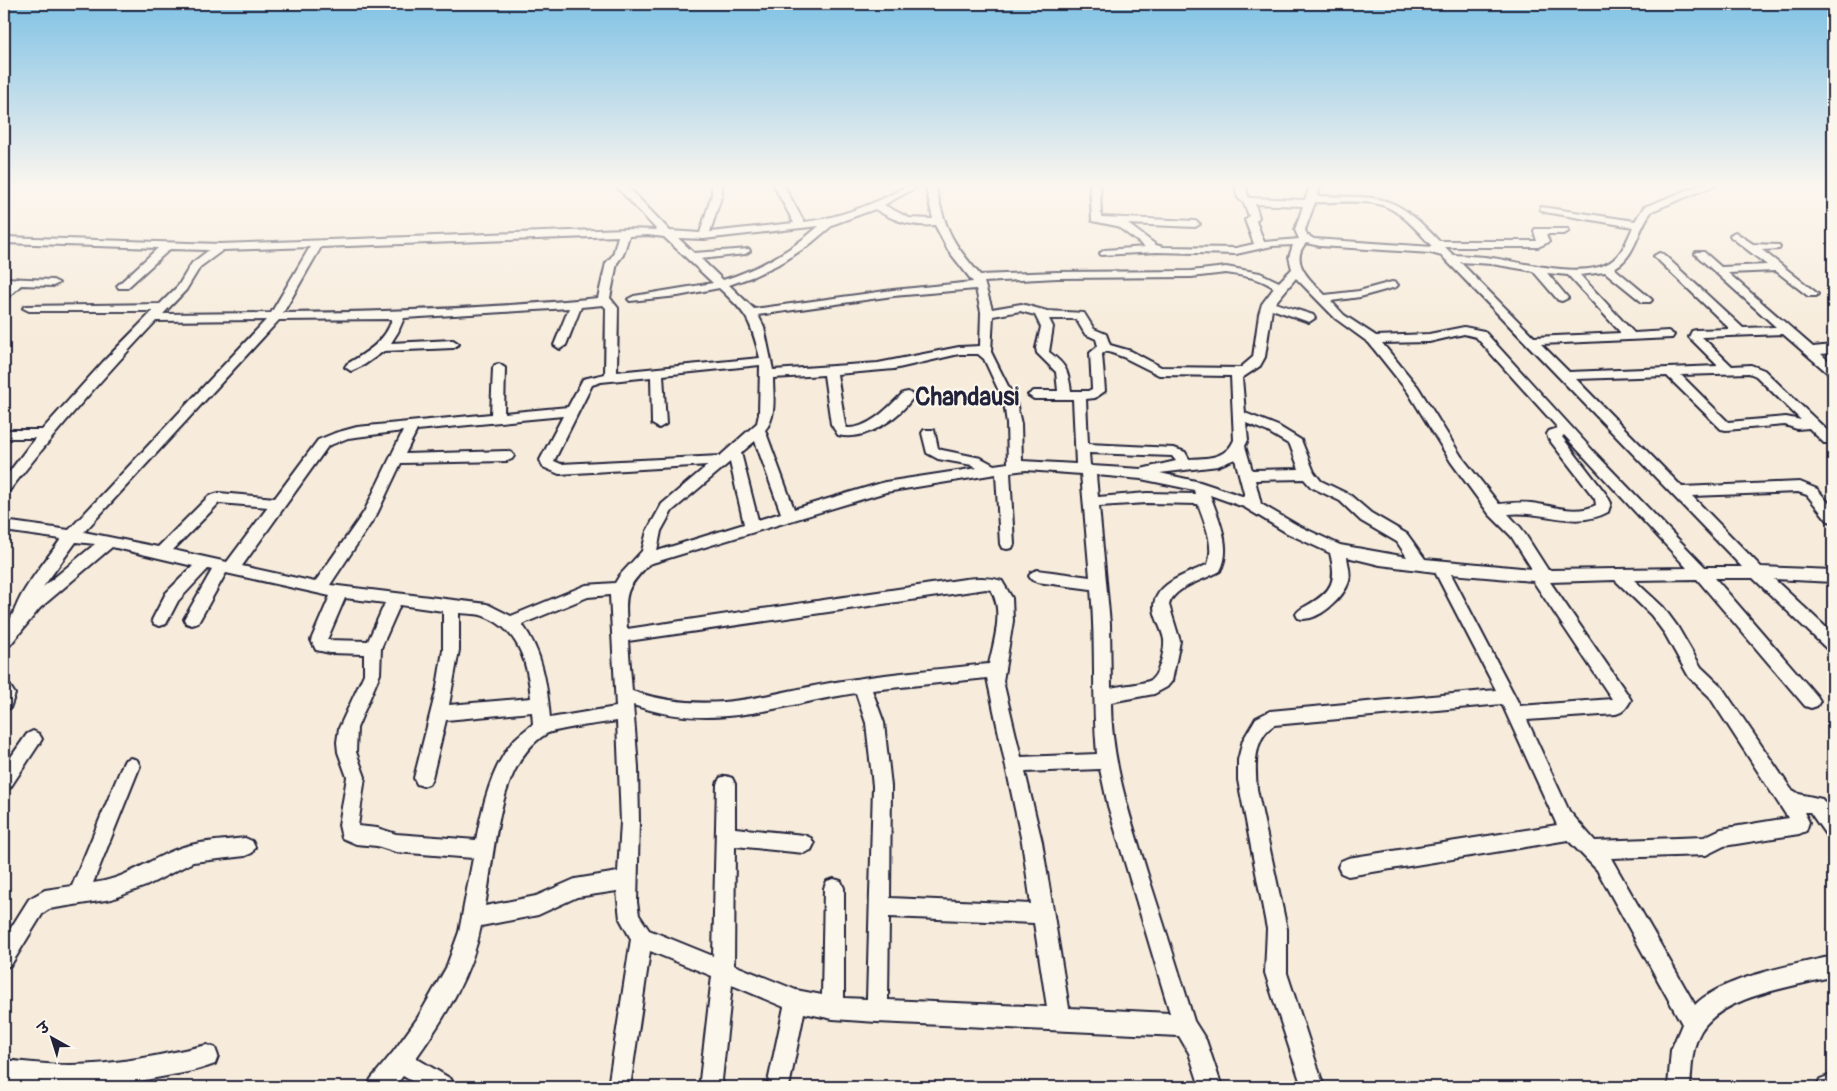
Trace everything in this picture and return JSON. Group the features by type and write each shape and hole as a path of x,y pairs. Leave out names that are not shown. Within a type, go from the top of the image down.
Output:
{"street":[{"path":"4,240 220,247 549,235"},
{"path":"611,377 612,308 604,298 612,263 618,255 622,235"},
{"path":"668,235 750,312 758,327 766,368 766,414 763,424 758,430 667,508 658,521 649,552 644,560 625,579 617,597 625,703 630,822 627,880 627,902 630,919 642,937 796,1001 833,1008 877,1011 1166,1023 1185,1026"},
{"path":"690,235 715,235"},
{"path":"634,300 720,284 756,271 785,257 809,242 816,235"},
{"path":"946,235 958,258 978,282 988,313 985,353 1010,402 1014,424 1003,468 1007,544"},
{"path":"1135,235 1156,249"},
{"path":"1256,235 1260,246"},
{"path":"1301,235 1303,241"},
{"path":"1427,235 1757,572 1833,644"},
{"path":"1436,244 1538,244 1544,242 1541,235"},
{"path":"1105,253 1156,249 1236,251 1303,241 1320,244 1432,250 1448,256 1571,272 1608,269 1626,251 1634,235"},
{"path":"1735,235 1812,294"},
{"path":"1303,241 1295,250 1296,270 1321,299 1340,317 1373,340 1413,390 1456,459 1494,510 1516,532 1541,576 1622,700 1616,707 1516,714"},
{"path":"16,624 30,594 72,536 275,317 317,244"},
{"path":"123,286 167,246"},
{"path":"188,247 196,265"},
{"path":"4,488 46,434 106,365 182,288 196,265 220,247"},
{"path":"1751,248 1775,247"},
{"path":"1197,250 1207,272"},
{"path":"692,257 744,251"},
{"path":"1700,254 1833,371"},
{"path":"1659,256 1740,332"},
{"path":"1718,270 1778,268"},
{"path":"1537,269 1562,298"},
{"path":"1608,269 1646,300"},
{"path":"750,312 978,282 1226,270 1256,275 1265,278 1279,287"},
{"path":"1255,507 1239,447 1236,377 1257,361 1260,356 1263,321 1268,304 1279,287 1296,270"},
{"path":"1571,272 1631,337"},
{"path":"4,281 53,283"},
{"path":"4,295 19,282"},
{"path":"1321,299 1360,294 1392,285"},
{"path":"153,318 399,315 605,301"},
{"path":"560,345 576,304"},
{"path":"1268,304 1308,318"},
{"path":"30,308 163,307"},
{"path":"988,313 1021,307 1040,313 1082,316 1090,330 1102,338 1104,347"},
{"path":"1040,313 1047,327 1042,348 1062,372 1065,395"},
{"path":"351,367 380,347 391,336 397,325 399,315"},
{"path":"1728,369 1695,337 1699,333 1786,330"},
{"path":"1373,340 1437,337 1455,331 1474,332 1484,338 1701,573 1811,701"},
{"path":"1532,341 1668,335"},
{"path":"380,347 453,344"},
{"path":"1104,347 1128,354 1159,370 1241,372"},
{"path":"1034,394 1090,395 1099,390 1096,353 1104,347"},
{"path":"1810,351 1833,349"},
{"path":"729,456 560,469 552,468 547,460 587,382 611,377 657,372 766,368 830,371 907,363 963,350 981,350 985,353"},
{"path":"498,417 499,368"},
{"path":"1566,376 1728,369 1756,370 1829,440"},
{"path":"830,371 838,424 840,430 846,432 858,431 871,426 889,414 908,396"},
{"path":"657,372 659,424"},
{"path":"1670,372 1726,426 1786,422 1797,425 1813,424"},
{"path":"1079,395 1082,448 1091,502 1102,624 1102,696 1108,761 1117,806 1185,1026 1198,1048 1210,1087"},
{"path":"192,619 227,568 328,439 345,434 412,426 571,411"},
{"path":"1238,415 1273,429 1296,443 1308,474 1316,484 1345,498 1366,517 1402,538 1420,564"},
{"path":"318,589 370,514 412,426"},
{"path":"758,430 789,516"},
{"path":"1494,510 1534,508 1578,516 1594,515 1603,508 1604,503 1601,497 1555,438 1554,434 1567,430"},
{"path":"929,433 932,450 938,454 966,458 1003,468"},
{"path":"4,434 46,434"},
{"path":"1141,474 1166,467 1224,460 1239,447"},
{"path":"1082,448 1174,452 1180,455 1185,464"},
{"path":"397,459 507,456"},
{"path":"729,456 752,527"},
{"path":"644,560 885,487 1003,468 1086,469 1141,474 1202,493 1236,498 1292,529 1337,550 1380,559 1440,567 1541,576 1757,572 1833,576"},
{"path":"1246,475 1308,474"},
{"path":"1678,492 1800,487 1812,492 1833,517"},
{"path":"1091,502 1202,493"},
{"path":"1102,696 1154,687 1166,676 1172,641 1161,606 1161,600 1173,588 1209,571 1218,562 1217,545 1202,493"},
{"path":"160,552 214,499 278,504"},
{"path":"4,526 109,541 318,589 487,610 516,628 526,645 536,669 542,727"},
{"path":"4,640 16,624 45,595 109,541"},
{"path":"1304,614 1315,609 1334,594 1340,584 1342,575 1337,550"},
{"path":"160,620 172,597 205,563"},
{"path":"1440,567 1508,696 1562,817 1572,831 1604,864 1693,1022"},
{"path":"1037,576 1098,584"},
{"path":"1592,850 1706,846 1721,838 1799,825 1800,822 1715,692 1695,672 1671,630 1645,598 1620,576"},
{"path":"620,636 986,583 996,585 1004,598 1005,621 996,670 996,692 1032,842 1060,1018"},
{"path":"509,623 586,591 601,589 620,590"},
{"path":"340,592 319,640 322,645 330,647 373,648"},
{"path":"395,599 373,648 372,674 348,728 347,752 354,766 356,777 348,824 349,832 356,835 377,837 396,843 485,850"},
{"path":"423,778 439,713 451,650 451,606"},
{"path":"379,1087 427,1023 462,959 474,918 492,811 507,769 519,747 530,734 542,727 625,703 648,704 698,711 735,709 813,692 996,670"},
{"path":"862,685 875,723 882,786 877,1011"},
{"path":"4,691 6,694 4,703"},
{"path":"1313,1087 1276,973 1277,929 1248,789 1246,769 1256,730 1262,722 1270,718 1508,696"},
{"path":"439,713 540,704"},
{"path":"6,776 33,739"},
{"path":"1015,765 1108,761"},
{"path":"79,894 131,766"},
{"path":"714,1087 712,1080 723,971 726,784"},
{"path":"1784,795 1796,802 1814,805 1833,829"},
{"path":"1348,867 1572,831"},
{"path":"725,836 804,844"},
{"path":"4,958 36,906 45,900 112,890 139,879 178,858 194,853 245,848"},
{"path":"474,918 538,905 575,888 627,880"},
{"path":"833,1008 834,888"},
{"path":"880,907 1043,914"},
{"path":"619,1087 642,937"},
{"path":"1679,1087 1682,1050 1693,1022 1712,1003 1751,987 1833,966"},
{"path":"778,1087 796,1001"},
{"path":"4,1071 69,1076 102,1074 150,1069 208,1056"},
{"path":"400,1061 443,1087"},
{"path":"1828,1087 1833,1087"}],"district":[{"name":"Chandausi","path":"967,396"}]}
